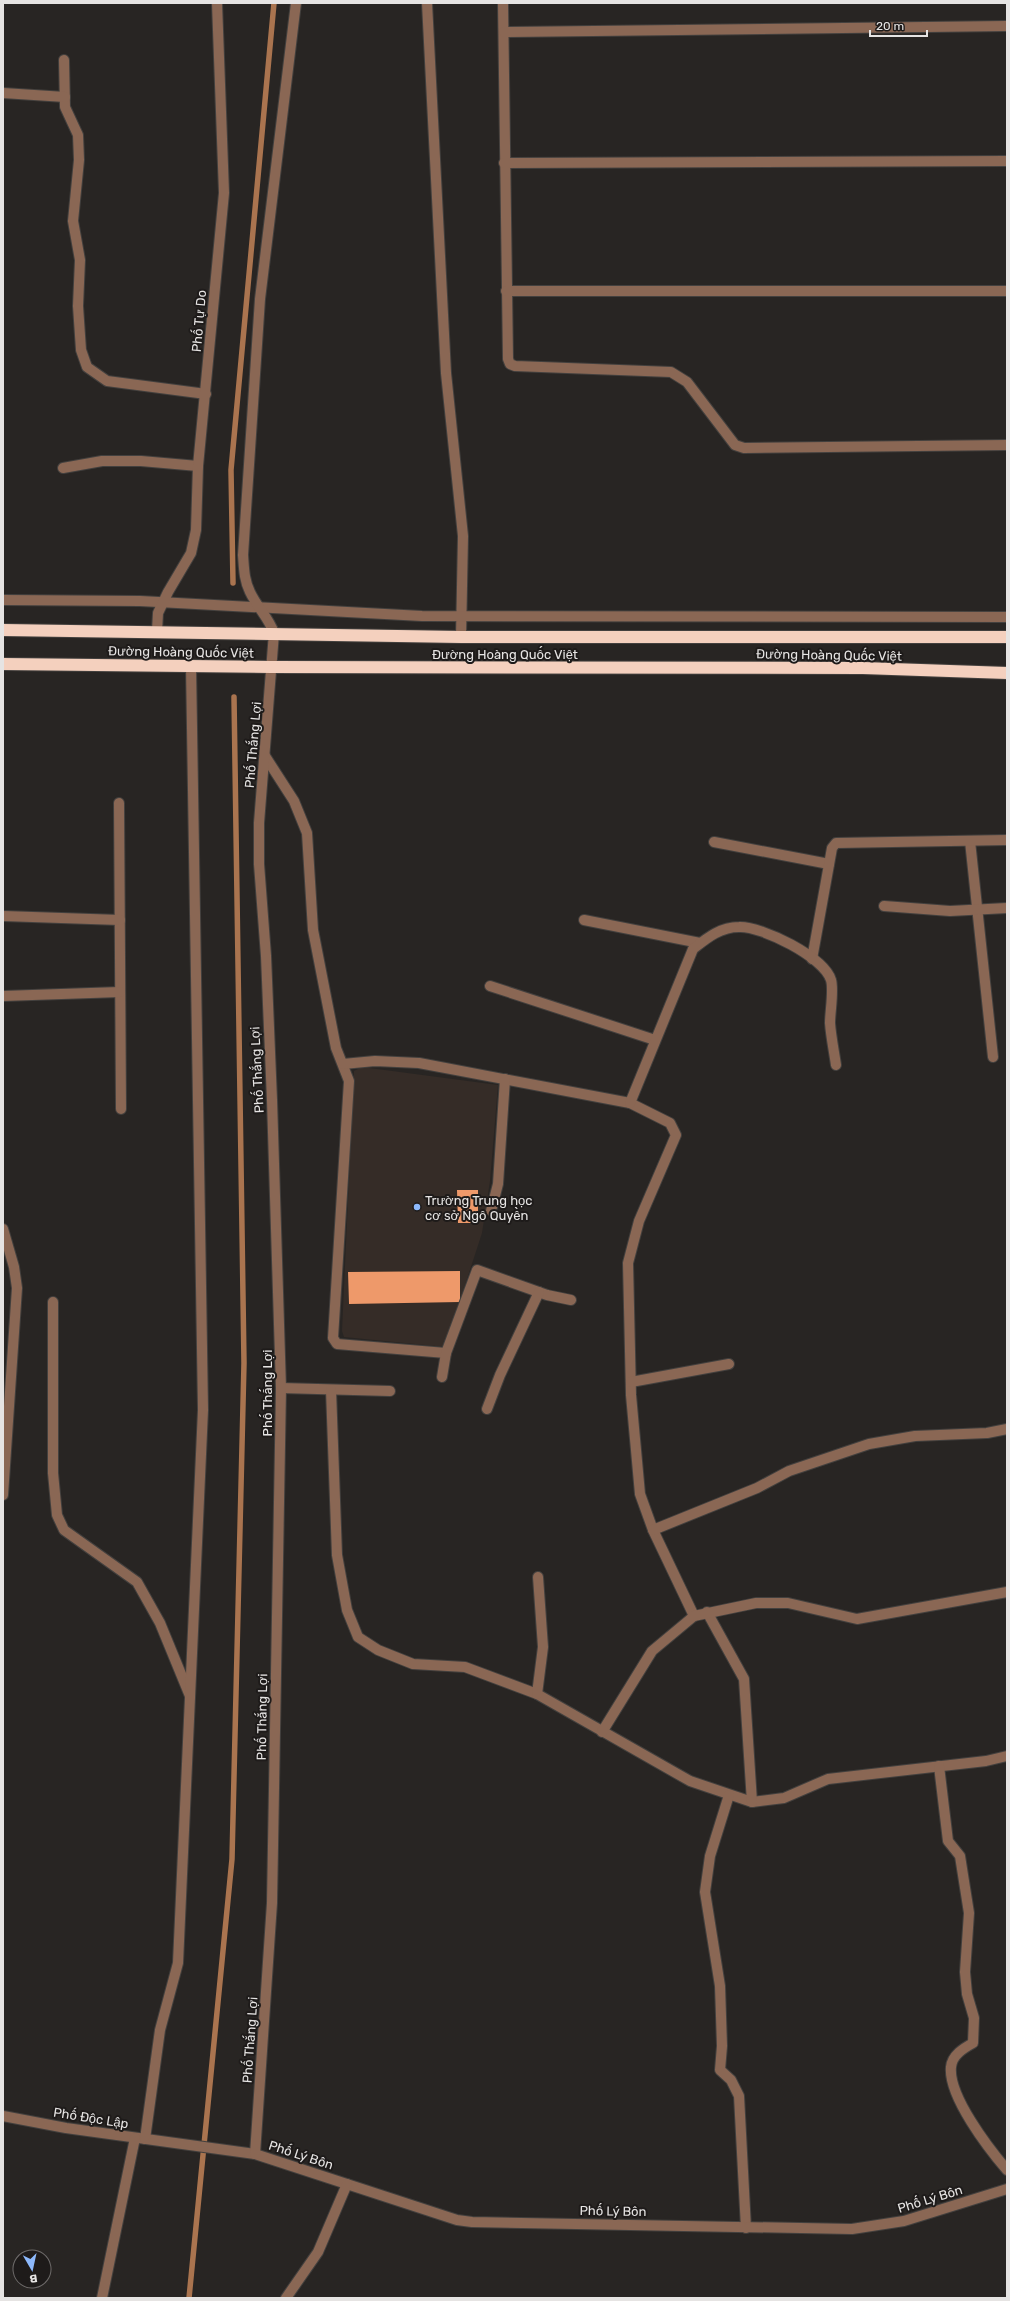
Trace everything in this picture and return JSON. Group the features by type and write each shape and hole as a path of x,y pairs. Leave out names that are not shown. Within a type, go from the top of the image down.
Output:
{"highway":[{"name":"Đường Hoàng Quốc Việt","path":"3,630 157,631 461,637 1007,637"},
{"name":"Đường Hoàng Quốc Việt","path":"3,664 272,667 855,668 1007,673"}],"street":[{"name":"Phố Tự Do","path":"157,631 158,613 191,553 196,530 198,466 224,193 217,3"},
{"path":"274,634 269,620 250,594 244,578 244,526 260,299 296,3"},
{"path":"427,3 446,373 463,536 461,637"},
{"path":"503,3 506,291 508,359 510,364 515,366 671,372 687,382 735,445 752,448 1007,445"},
{"path":"504,32 1007,26"},
{"path":"64,60 65,107 78,135 79,160 73,221 80,260 78,306 81,350 87,367 107,381 206,394"},
{"path":"3,94 65,97"},
{"path":"504,163 1007,161"},
{"path":"506,291 1007,291"},
{"path":"63,468 102,461 141,461 198,466"},
{"path":"3,600 163,603 422,616 1007,617"},
{"name":"Phố Thắng Lợi","path":"255,2154 272,1903 281,1388 266,956 259,864 259,823 274,634"},
{"path":"102,2298 140,2138 160,2030 178,1963 192,1700 203,1410 191,666"},
{"path":"265,756 294,801 307,833 313,930 336,1048 349,1082 343,1198 333,1338 337,1344 446,1353"},
{"path":"119,803 121,1109"},
{"path":"812,959 832,848 836,843 1007,840"},
{"path":"970,841 993,1057"},
{"path":"714,842 829,864"},
{"path":"884,906 950,911 977,911 1007,908"},
{"path":"3,916 120,920"},
{"path":"584,920 700,943"},
{"path":"630,1103 693,948 710,935 727,928 740,927 767,933 796,947 812,959 831,980 830,1024 836,1065"},
{"path":"490,986 655,1040"},
{"path":"3,996 120,992"},
{"path":"343,1064 375,1061 419,1063 630,1103 670,1123 676,1135 639,1221 628,1264 631,1382 640,1494 653,1530 694,1616"},
{"path":"491,1211 498,1184 505,1079"},
{"path":"3,1229 14,1267 17,1288 3,1495"},
{"path":"442,1376 446,1353 477,1270 538,1292 571,1300"},
{"path":"487,1409 500,1375 538,1292"},
{"path":"52,1302 53,1474 57,1515 64,1530 137,1582 160,1623 192,1700"},
{"path":"631,1382 729,1364"},
{"path":"281,1388 390,1391"},
{"path":"331,1390 337,1555 347,1610 358,1638 378,1650 413,1664 465,1668 537,1694 690,1781 752,1802 784,1798 828,1779 986,1761 1007,1756"},
{"path":"653,1530 757,1488 789,1471 869,1444 915,1436 987,1434 1007,1429"},
{"path":"537,1694 543,1647 538,1577"},
{"path":"602,1732 652,1651 694,1616 707,1612 756,1603 788,1603 857,1619 1007,1592"},
{"path":"707,1612 744,1679 752,1802"},
{"path":"939,1766 948,1841 960,1856 969,1913 965,1972 968,1994 974,2018 973,2043 955,2056 951,2067 952,2081 962,2105 987,2146 1007,2170"},
{"path":"730,1795 710,1856 705,1892 720,1986 722,2046 720,2070 731,2080 739,2096 746,2228"},
{"name":"Phố Độc Lập","path":"3,2116 66,2128 224,2148"},
{"name":"Phố Lý Bôn","path":"224,2148 255,2154 457,2220 472,2222 746,2228 873,2228 904,2221 1007,2189"},
{"path":"291,2290 318,2252 347,2184"}],"shaded area":[{"name":"Trường Trung học cơ sở Ngô Quyền","path":"362,1067 498,1085 490,1181 482,1233 445,1347 344,1337 342,1331 354,1071"}],"building":[{"path":"457,1190 478,1190 478,1223 458,1223"},
{"path":"460,1271 460,1302 349,1304 348,1272"}],"waterway":[{"path":"233,583 231,470 274,3"},
{"path":"189,2298 232,1859 244,1363 234,697"}],"place":[{"name":"Trường Trung học cơ sở Ngô Quyền","path":"417,1207"}]}
